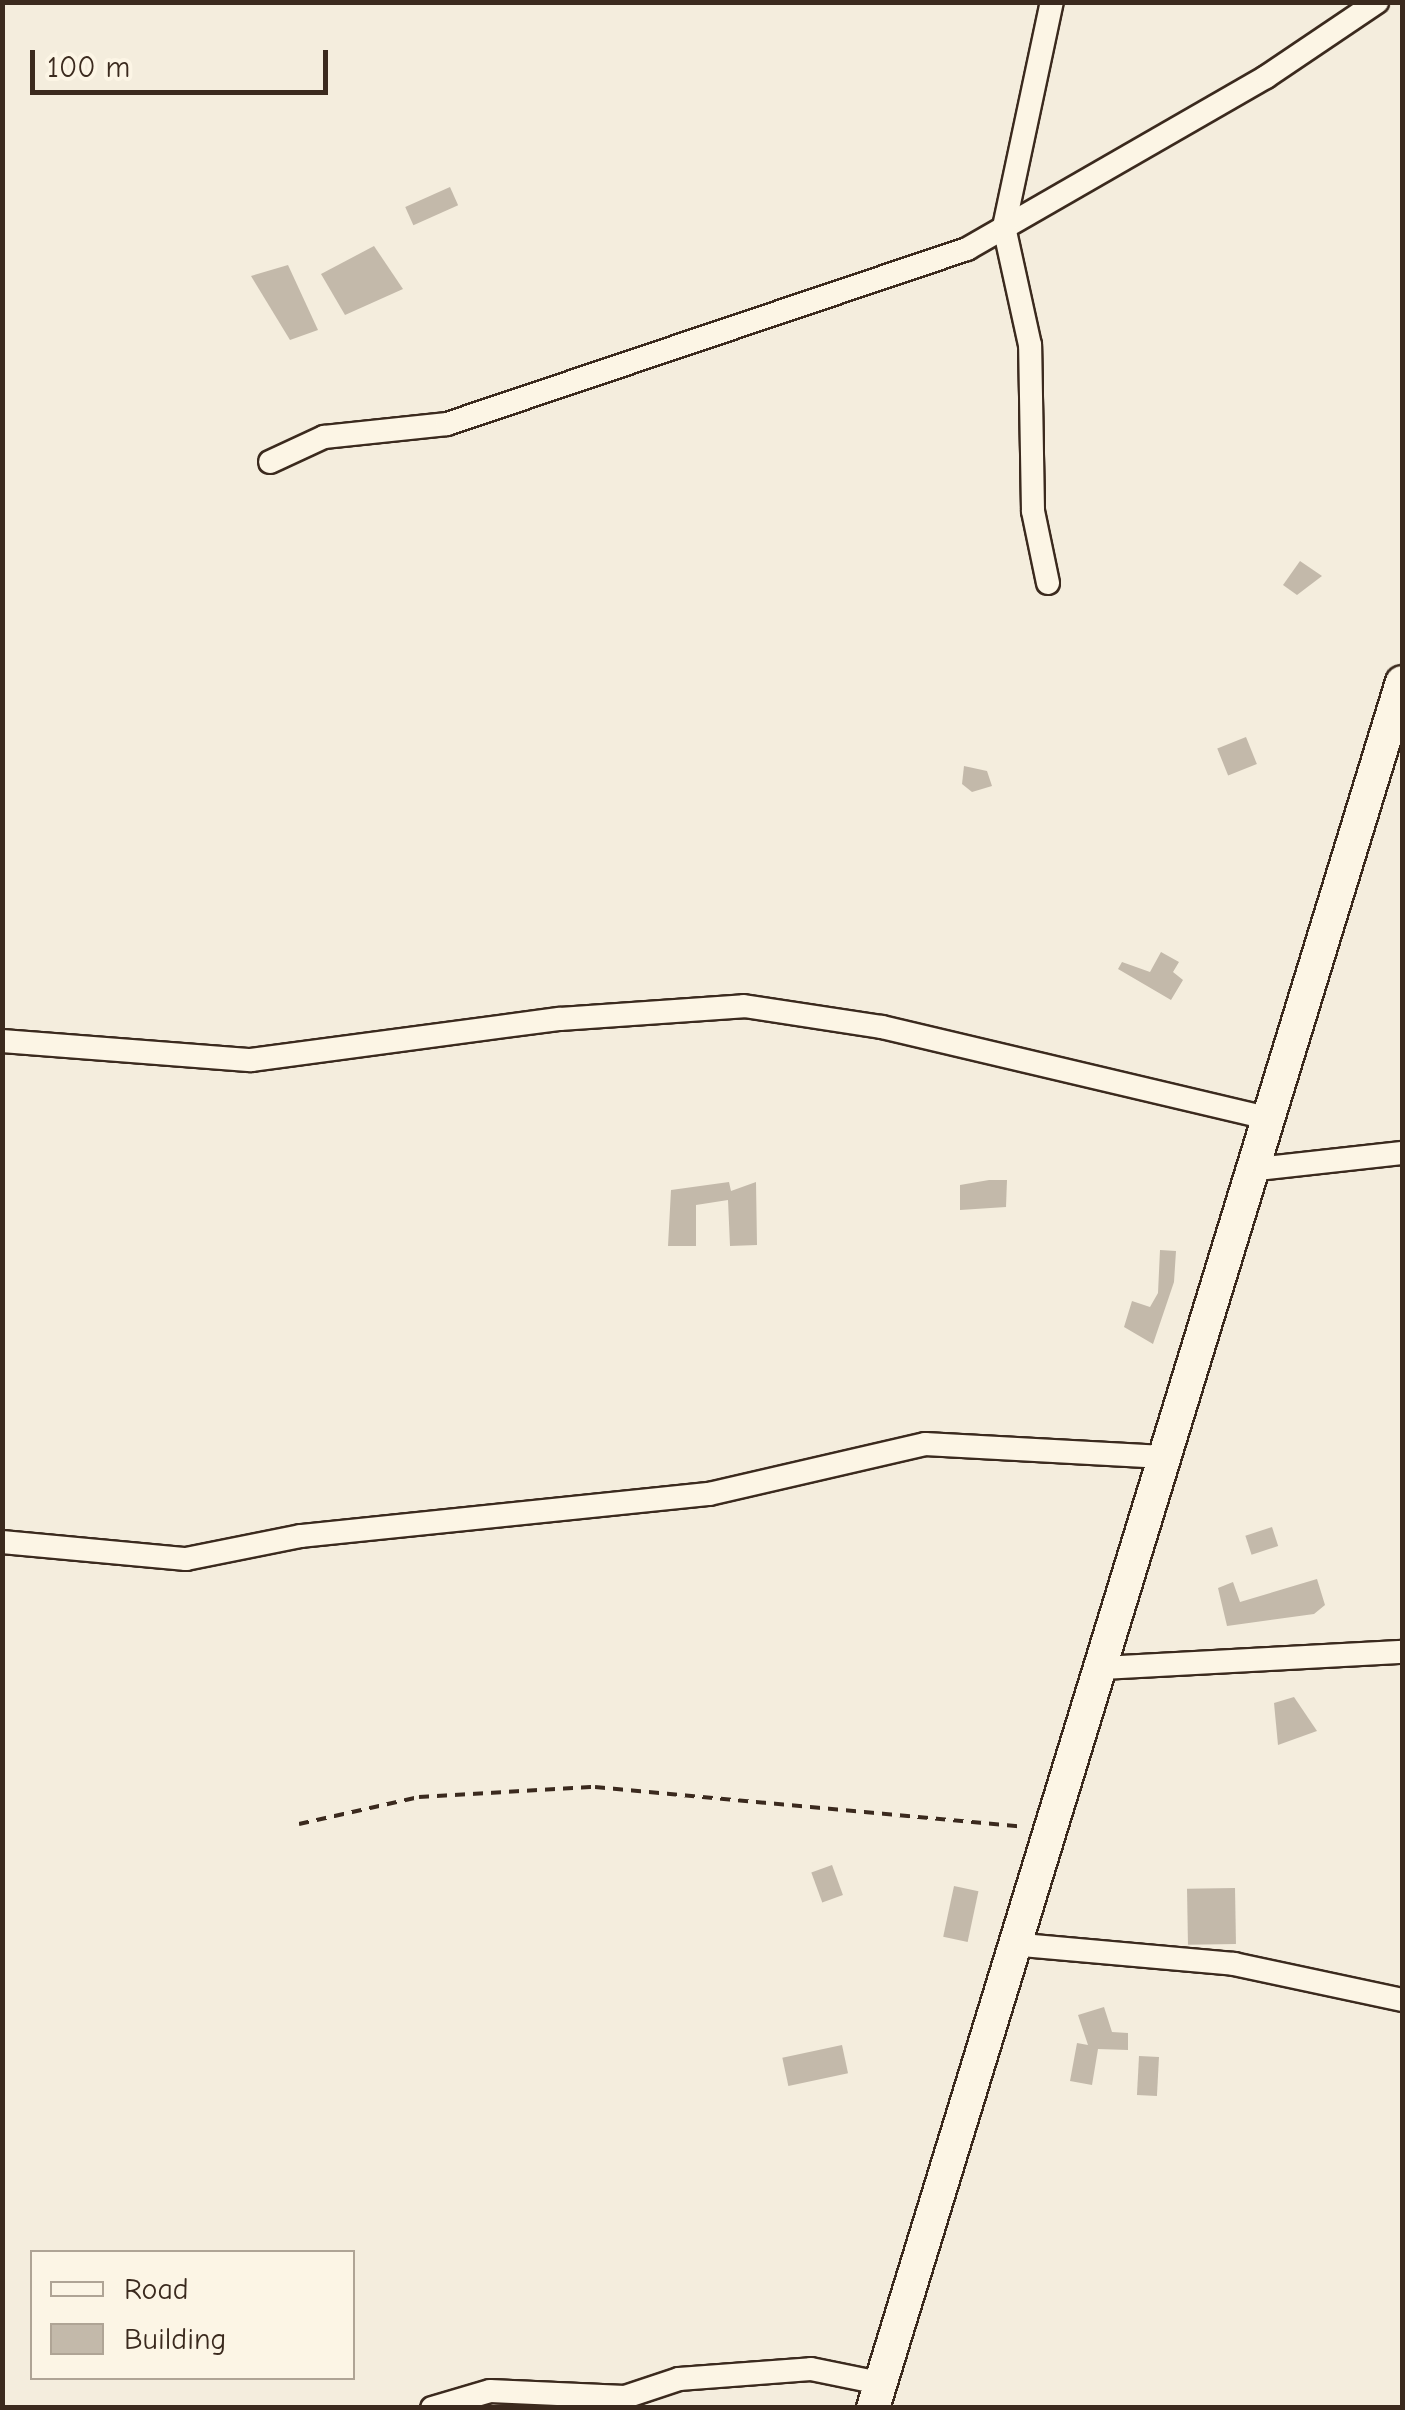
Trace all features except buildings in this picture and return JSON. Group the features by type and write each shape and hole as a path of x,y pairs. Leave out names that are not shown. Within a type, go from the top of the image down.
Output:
{"main road":[{"path":"876,2395 1022,1946 1248,1170 1402,682"}],"street":[{"path":"1048,583 1033,512 1030,345 1004,226 1040,93 1052,2"},
{"path":"270,462 324,436 447,424 546,393 777,318 1004,226 1376,2"},
{"path":"2,1041 251,1060 560,1019 744,1006 882,1026 1266,1118"},
{"path":"1248,1170 1402,1153"},
{"path":"2,1542 186,1559 375,1527 709,1494 925,1444 1164,1457"},
{"path":"1104,1668 1402,1652"},
{"path":"1022,1946 1234,1964 1402,2000"},
{"path":"432,2408 490,2390 624,2396 679,2379 812,2369 876,2395"}],"path":[{"path":"298,1824 418,1797 652,1788 820,1811 998,1819 1052,1836"}]}
